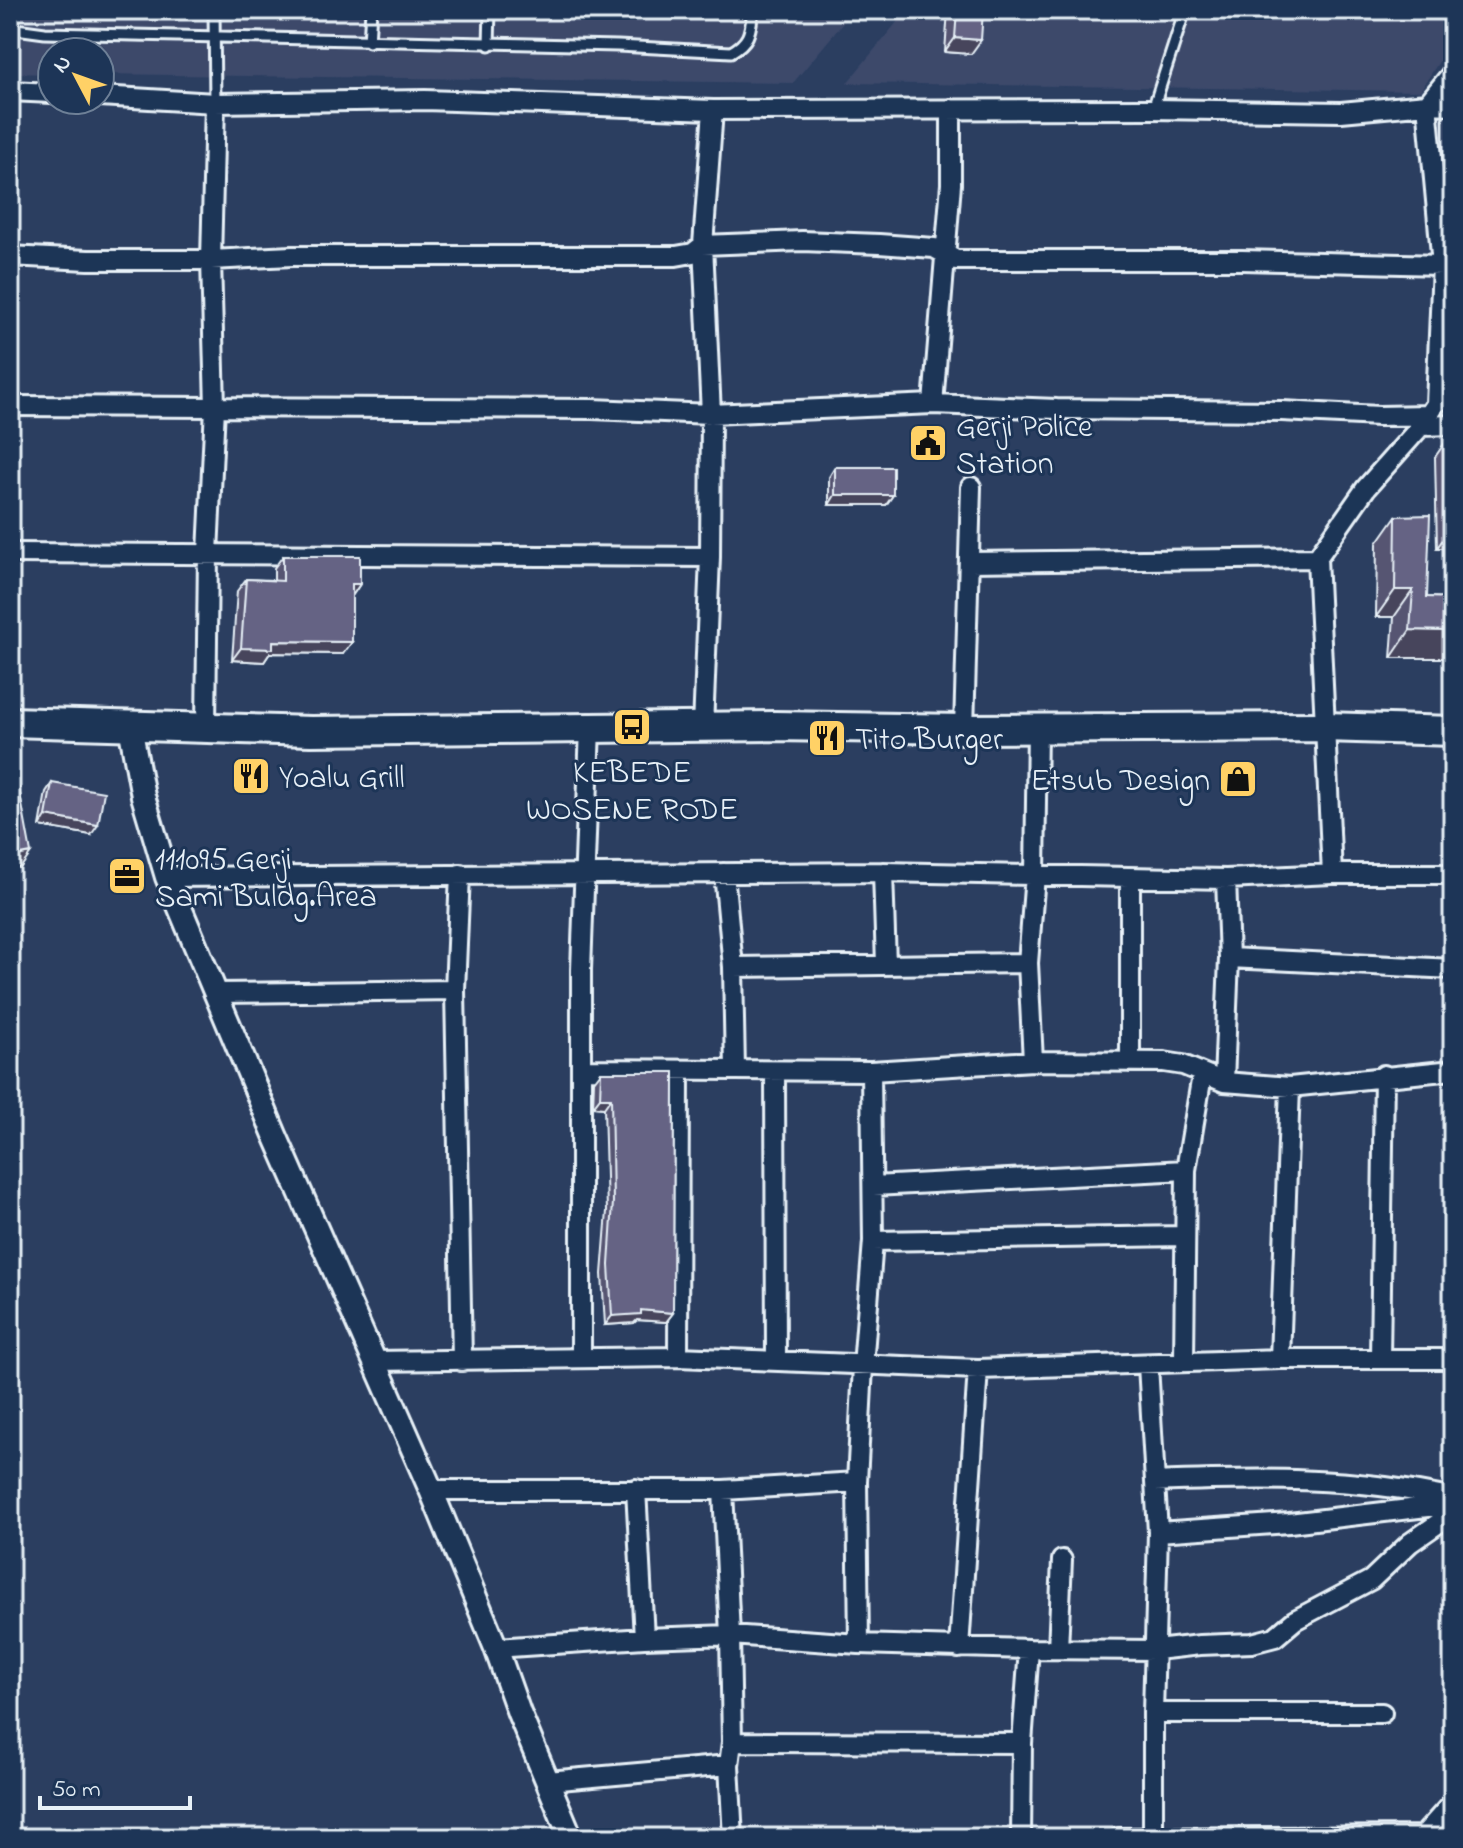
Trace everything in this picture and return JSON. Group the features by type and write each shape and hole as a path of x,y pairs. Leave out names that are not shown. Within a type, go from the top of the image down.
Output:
{"main road":[{"path":"10,722 311,731 590,727 1325,727 1453,731"}],"street":[{"path":"1332,874 1317,558 1366,488 1436,404 1442,265 1427,104 1453,72"},
{"path":"10,91 36,92"},
{"path":"116,97 215,103 425,100 713,110 1153,109 1341,112 1427,104 1453,105"},
{"path":"206,727 208,553 215,407 211,260 215,103"},
{"path":"933,404 951,184 951,109"},
{"path":"703,727 710,557 711,414 703,245 713,110"},
{"path":"10,256 88,260 211,260 292,256 676,256 693,253 703,245 802,241 934,248 956,260 1242,260 1442,265"},
{"path":"10,406 592,409 711,414 933,404 1057,409 1282,411 1379,416 1453,425"},
{"path":"964,729 971,487"},
{"path":"10,553 710,557"},
{"path":"970,562 1317,558"},
{"path":"130,726 143,796 167,877 275,1135 431,1490 571,1838"},
{"path":"581,1358 583,874 590,727"},
{"path":"1033,1061 1028,963 1035,875 1037,728"},
{"path":"167,877 883,872 1226,879 1332,874 1453,874"},
{"path":"883,872 886,965"},
{"path":"724,873 733,967 735,1070"},
{"path":"460,874 455,990 462,1361"},
{"path":"1130,878 1130,1062"},
{"path":"1224,1082 1229,958 1226,879"},
{"path":"1229,958 1453,969"},
{"path":"733,967 1028,963"},
{"path":"217,993 455,990"},
{"path":"581,1069 871,1071 1033,1061 1164,1062 1183,1065 1224,1082 1290,1087 1453,1070"},
{"path":"678,1357 679,1071"},
{"path":"775,1071 776,1360"},
{"path":"859,1644 857,1482 873,1241 871,1071"},
{"path":"1184,1361 1186,1170 1202,1075"},
{"path":"1380,1359 1384,1075"},
{"path":"1280,1359 1290,1087"},
{"path":"873,1186 1186,1170"},
{"path":"873,1241 1184,1236"},
{"path":"374,1361 678,1357 978,1369 1148,1365 1184,1361 1453,1359"},
{"path":"1148,1365 1158,1532 1153,1836"},
{"path":"959,1648 978,1369"},
{"path":"1156,1482 1225,1479 1380,1485 1453,1502"},
{"path":"431,1490 723,1490 857,1482"},
{"path":"636,1489 644,1638"},
{"path":"723,1490 730,1635 732,1742 729,1765 733,1838"},
{"path":"1158,1532 1289,1523 1453,1502"},
{"path":"496,1648 730,1635 959,1648 1156,1650 1252,1643 1275,1637 1295,1620 1371,1580 1410,1543 1453,1513"},
{"path":"1058,1649 1062,1560"},
{"path":"1021,1838 1022,1743 1029,1649"},
{"path":"1153,1713 1382,1713"},
{"path":"732,1742 1022,1743"},
{"path":"548,1781 729,1765"},
{"path":"1119,1838 1422,1837 1453,1802"}],"lane":[{"path":"214,10 215,103"},
{"path":"369,42 371,10"},
{"path":"489,45 490,10"},
{"path":"10,25 16,29 45,33 683,48 731,52 744,45 753,10"},
{"path":"1153,109 1185,10"}],"shaded area":[{"path":"10,10 854,10 793,83 116,74 116,36 36,36 36,74 10,73"},
{"path":"907,10 1453,10 1453,40 1420,91 847,83"}],"building":[{"path":"957,10 983,10 981,40 955,38"},
{"path":"835,467 893,467 893,495 835,495"},
{"path":"1430,515 1427,597 1453,598 1453,631 1410,630 1413,590 1395,590 1396,516"},
{"path":"283,556 360,556 360,584 352,584 352,642 273,641 273,649 241,648 246,579 283,581"},
{"path":"52,783 104,792 98,825 46,816"},
{"path":"19,788 31,853 10,857 10,790"},
{"path":"601,1072 674,1072 673,1313 641,1310 641,1314 612,1316 609,1265 613,1202 611,1098 600,1098"},
{"path":"1453,1819 1453,1835 1445,1828"}],"place":[{"name":"Gerji Police Station","path":"928,443"},
{"name":"KEBEDE WOSENE RODE","path":"632,727"},
{"name":"Tito Burger","path":"827,738"},
{"name":"Yoalu Grill","path":"251,776"},
{"name":"Etsub Design","path":"1238,779"},
{"name":"111095 Gerji Sami Buldg.Area","path":"127,876"}]}
